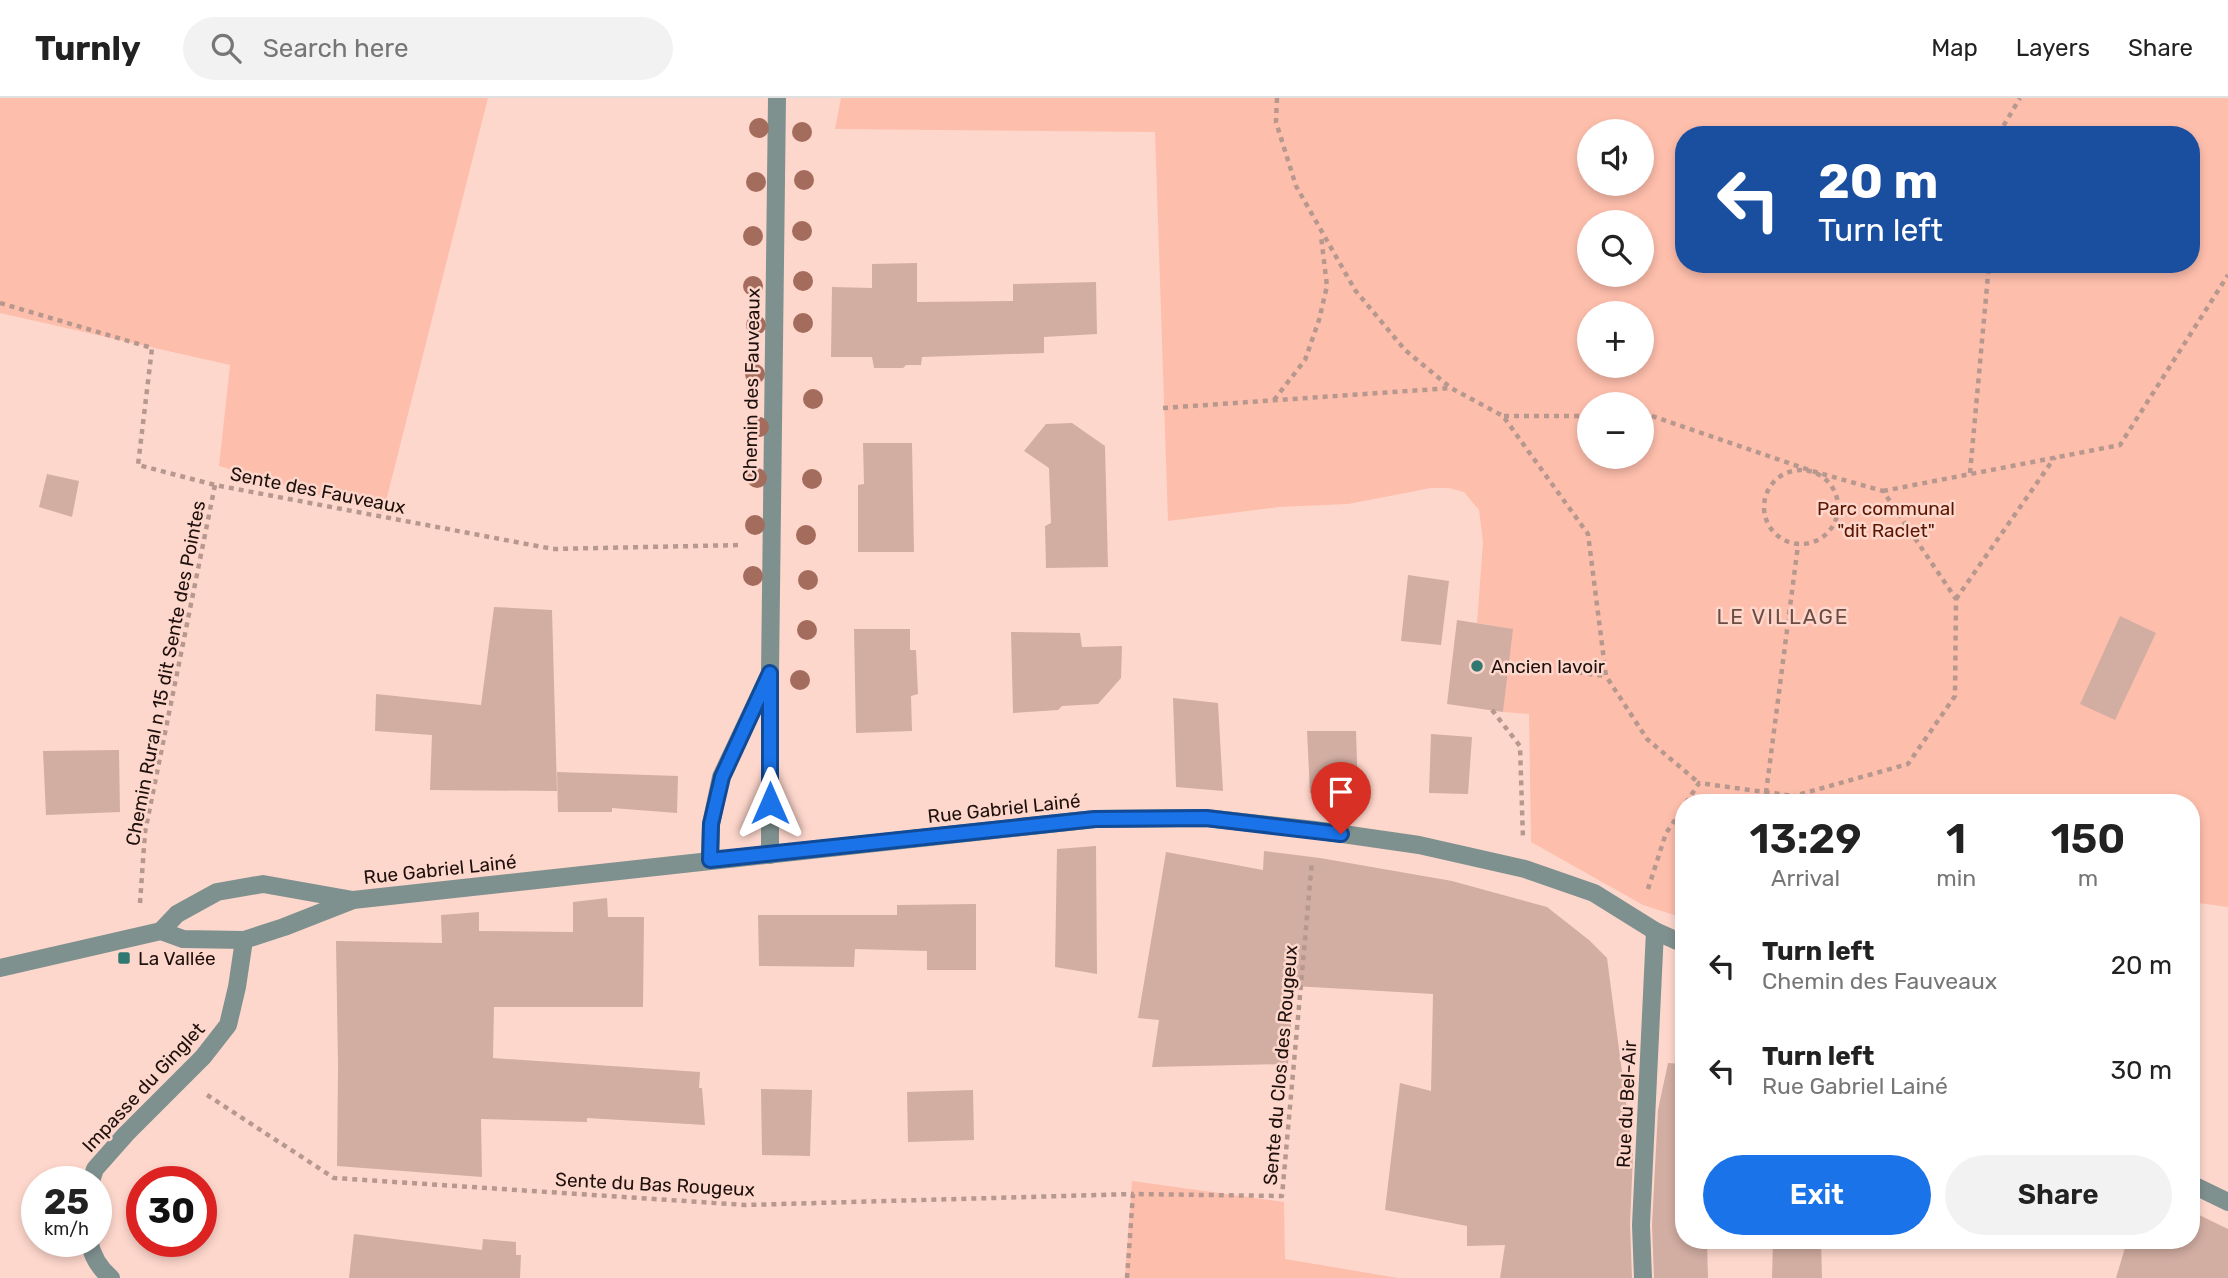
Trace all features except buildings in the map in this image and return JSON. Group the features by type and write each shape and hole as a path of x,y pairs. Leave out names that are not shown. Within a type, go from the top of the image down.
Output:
{"street":[{"name":"Chemin des Fauveaux","path":"770,855 770,545 777,98"},
{"name":"Chemin des Fauveaux","path":"710,860 711,824 722,777 770,673"},
{"name":"Rue Gabriel Lainé","path":"0,968 161,931 183,939 244,940 352,900 1095,819 1206,818 1419,845 1525,869 1594,893 1675,940"},
{"name":"Rue Gabriel Lainé","path":"161,931 177,914 218,892 263,884 352,900"},
{"name":"Rue du Bel-Air","path":"1643,1278 1641,1225 1656,931"},
{"name":"Impasse du Ginglet","path":"98,1166 203,1057 228,1025 244,940"},
{"path":"2200,1188 2228,1202"},
{"path":"95,1257 103,1272 111,1278"}],"path":[{"path":"1277,98 1276,122 1296,186 1355,290 1405,350 1451,388 1503,416 1588,534 1606,676 1647,739 1699,783 1775,794"},
{"path":"2004,126 2021,98"},
{"path":"1274,400 1305,360 1319,320 1327,286 1320,231"},
{"path":"1970,473 1988,273"},
{"path":"1654,417 1812,471 1883,491 2120,445 2228,275"},
{"name":"Sente des Fauveaux","path":"0,303 152,348 138,465 215,485 552,549 770,545"},
{"path":"1163,408 1451,388"},
{"path":"1503,416 1577,415"},
{"path":"1801,794 1908,764 1955,696 1956,599 2055,457"},
{"path":"1791,471 1812,471 1830,482 1839,503 1835,524 1819,540 1798,545 1779,537 1766,520 1765,500 1774,482 1791,471"},
{"name":"Chemin Rural n 15 dit Sente des Pointes","path":"140,908 145,832 215,485"},
{"path":"1883,491 1956,599"},
{"path":"1766,793 1798,545"},
{"path":"1508,664 1606,676"},
{"path":"1492,710 1520,747 1523,846"},
{"path":"1692,794 1699,783"},
{"path":"1647,893 1667,833 1675,821"},
{"name":"Sente du Clos des Rougeux","path":"1133,1194 1282,1196 1315,830"},
{"name":"Sente du Bas Rougeux","path":"200,1091 334,1178 746,1205 1133,1194"},
{"path":"1127,1278 1133,1194"}],"green space":[{"path":"0,98 488,98 383,513 219,466 230,365 0,313"},
{"name":"Parc communal \"dit Raclet\"","path":"841,98 2228,98 2228,907 2200,903 2200,794 1675,794 1675,915 1643,905 1531,842 1529,714 1503,712 1512,629 1477,623 1483,542 1479,510 1464,492 1449,488 1431,488 1348,504 1279,507 1168,521 1155,132 835,129"},
{"path":"1132,1181 1284,1202 1285,1259 1398,1278 1125,1278"}],"place":[{"name":"Ancien lavoir","path":"1477,666"},
{"name":"La Vallée","path":"124,958"}],"district":[{"name":"LE VILLAGE","path":"1783,617"}],"route":[{"path":"770,803 770,673 722,777 711,824 710,860 1095,819 1206,818 1341,834"}]}
